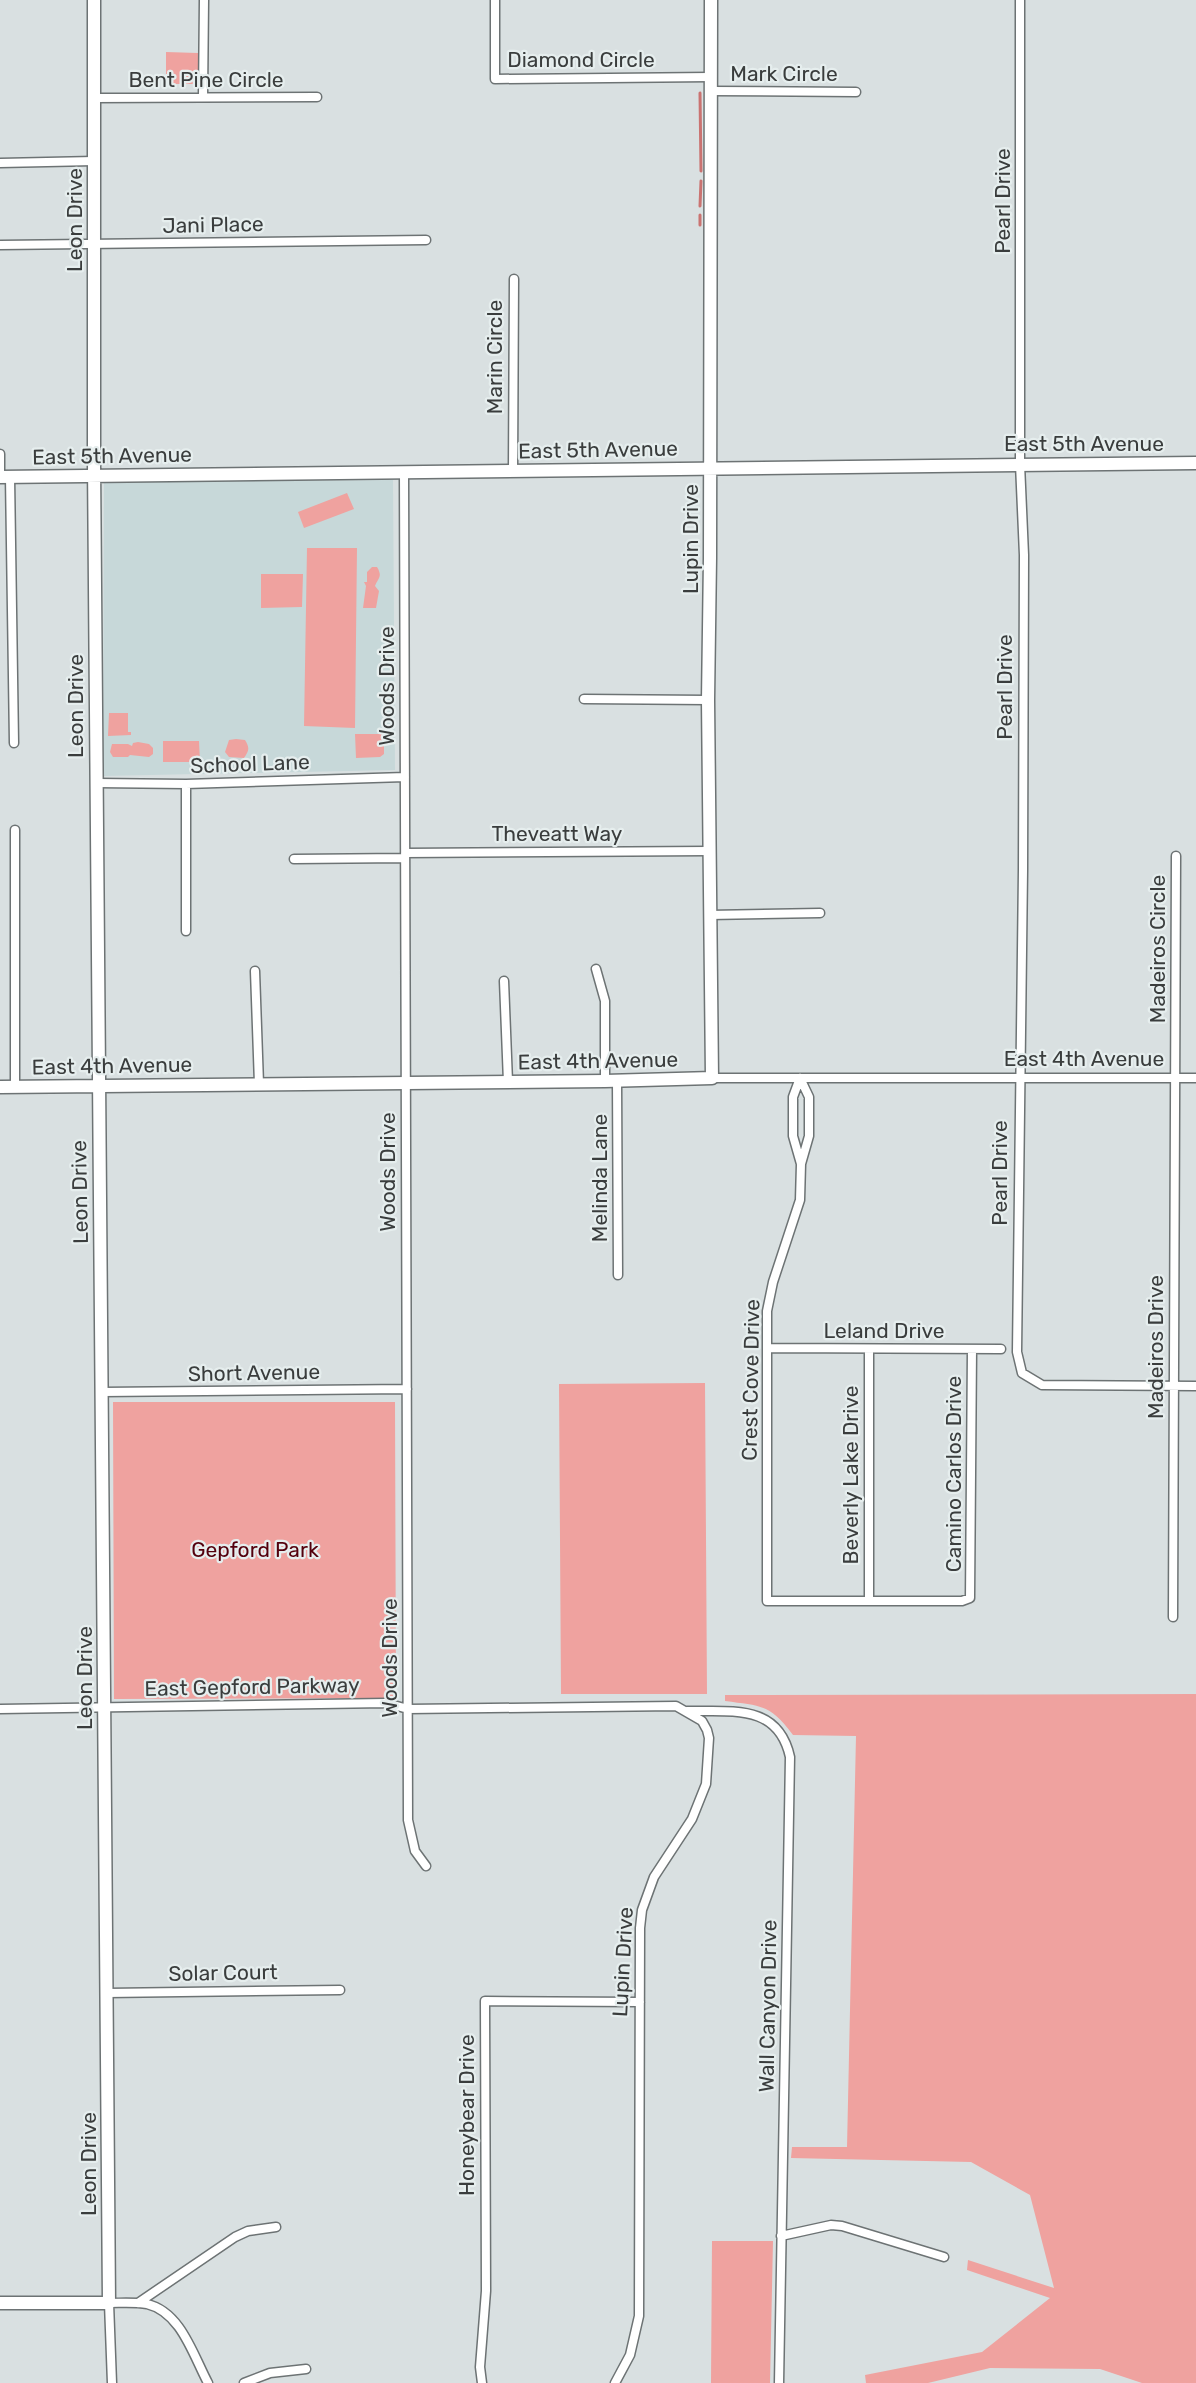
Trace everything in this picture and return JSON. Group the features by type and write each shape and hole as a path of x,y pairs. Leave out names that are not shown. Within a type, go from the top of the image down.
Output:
{"street":[{"name":"Leon Drive","path":"94,0 94,476 109,2303 112,2383"},
{"path":"203,98 204,0"},
{"name":"Diamond Circle","path":"495,0 495,79 711,77"},
{"name":"Lupin Drive","path":"711,0 708,700 712,1078"},
{"name":"Pearl Drive","path":"1020,0 1020,464 1024,566 1017,1352 1022,1373 1042,1385 1174,1386"},
{"name":"Mark Circle","path":"711,91 856,92"},
{"name":"Bent Pine Circle","path":"94,98 317,98"},
{"path":"0,163 94,161"},
{"name":"Jani Place","path":"0,245 426,240"},
{"name":"Marin Circle","path":"513,471 514,279"},
{"path":"0,454 4,477 14,743"},
{"name":"East 5th Avenue","path":"4,477 1196,463"},
{"name":"Woods Drive","path":"404,472 408,1820 414,1851 426,1866"},
{"path":"584,699 708,700"},
{"name":"School Lane","path":"97,783 186,784 405,777"},
{"path":"186,784 186,931"},
{"path":"15,830 15,1087"},
{"name":"Theveatt Way","path":"294,859 709,851"},
{"name":"Madeiros Circle","path":"1175,1078 1176,856"},
{"path":"709,915 820,913"},
{"name":"Melinda Lane","path":"596,969 605,1000 611,1081 618,1275"},
{"path":"255,971 259,1084"},
{"path":"504,981 508,1082"},
{"name":"East 4th Avenue","path":"0,1087 712,1078 1018,1080 1196,1078"},
{"name":"Crest Cove Drive","path":"800,1078 793,1097 793,1136 801,1164"},
{"name":"Crest Cove Drive","path":"800,1078 809,1097 809,1136 801,1164 800,1200 768,1299 767,1601 869,1601"},
{"name":"Madeiros Drive","path":"1173,1617 1175,1078"},
{"name":"Leland Drive","path":"768,1348 1001,1349"},
{"name":"Beverly Lake Drive","path":"869,1349 869,1601"},
{"name":"Camino Carlos Drive","path":"869,1601 962,1601 970,1598 972,1349"},
{"path":"1174,1386 1196,1386"},
{"name":"Short Avenue","path":"102,1392 407,1389"},
{"name":"East Gepford Parkway","path":"0,1708 386,1703 408,1709 676,1706 684,1710"},
{"name":"Lupin Drive","path":"615,2383 630,2355 639,2316 640,1928 647,1893 659,1868 692,1819 706,1784 709,1738 702,1721 684,1710"},
{"name":"Wall Canyon Drive","path":"684,1710 746,1712 757,1715 776,1727 783,1736 790,1757 779,2383"},
{"name":"Solar Court","path":"107,1993 340,1990"},
{"name":"Honeybear Drive","path":"482,2383 480,2367 486,2291 485,2001 640,2002"},
{"path":"782,2236 831,2225 842,2226 944,2257"},
{"path":"138,2303 235,2237 248,2231 276,2227"},
{"path":"0,2303 149,2304 171,2316 179,2326 208,2383"},
{"path":"244,2383 270,2373 306,2369"}],"shaded area":[{"path":"393,480 395,770 103,776 104,482"}],"green space":[{"path":"166,52 198,53 198,84 166,84"},
{"path":"347,493 354,509 304,528 298,512"},
{"path":"307,548 357,548 355,728 304,726"},
{"path":"372,567 377,567 380,573 375,586 379,591 376,608 363,608 366,586 364,582 367,582 367,572"},
{"path":"261,574 303,574 302,607 261,608"},
{"path":"109,713 128,713 128,732 131,732 131,735 108,736"},
{"path":"355,734 384,734 384,754 380,757 356,758"},
{"path":"229,740 245,740 248,745 244,758 229,757 225,752"},
{"path":"163,741 199,741 200,762 163,762"},
{"path":"133,743 149,744 153,748 153,754 149,757 130,755 113,757 110,752 112,744 132,746"},
{"path":"705,1383 707,1694 561,1694 559,1384"},
{"name":"Gepford Park","path":"113,1402 395,1402 396,1698 114,1699"},
{"path":"1196,1694 1196,2383 1142,2383 1100,2369 990,2368 928,2383 866,2383 865,2375 982,2352 1050,2298 967,2270 968,2260 1054,2288 1030,2195 971,2162 791,2158 792,2147 847,2147 856,1736 793,1735 771,1712 756,1706 725,1701 725,1695"},
{"path":"712,2241 773,2241 770,2383 711,2383"}],"waterway":[{"path":"700,93 701,171"},
{"path":"700,206 701,181"},
{"path":"700,215 700,225"}]}
